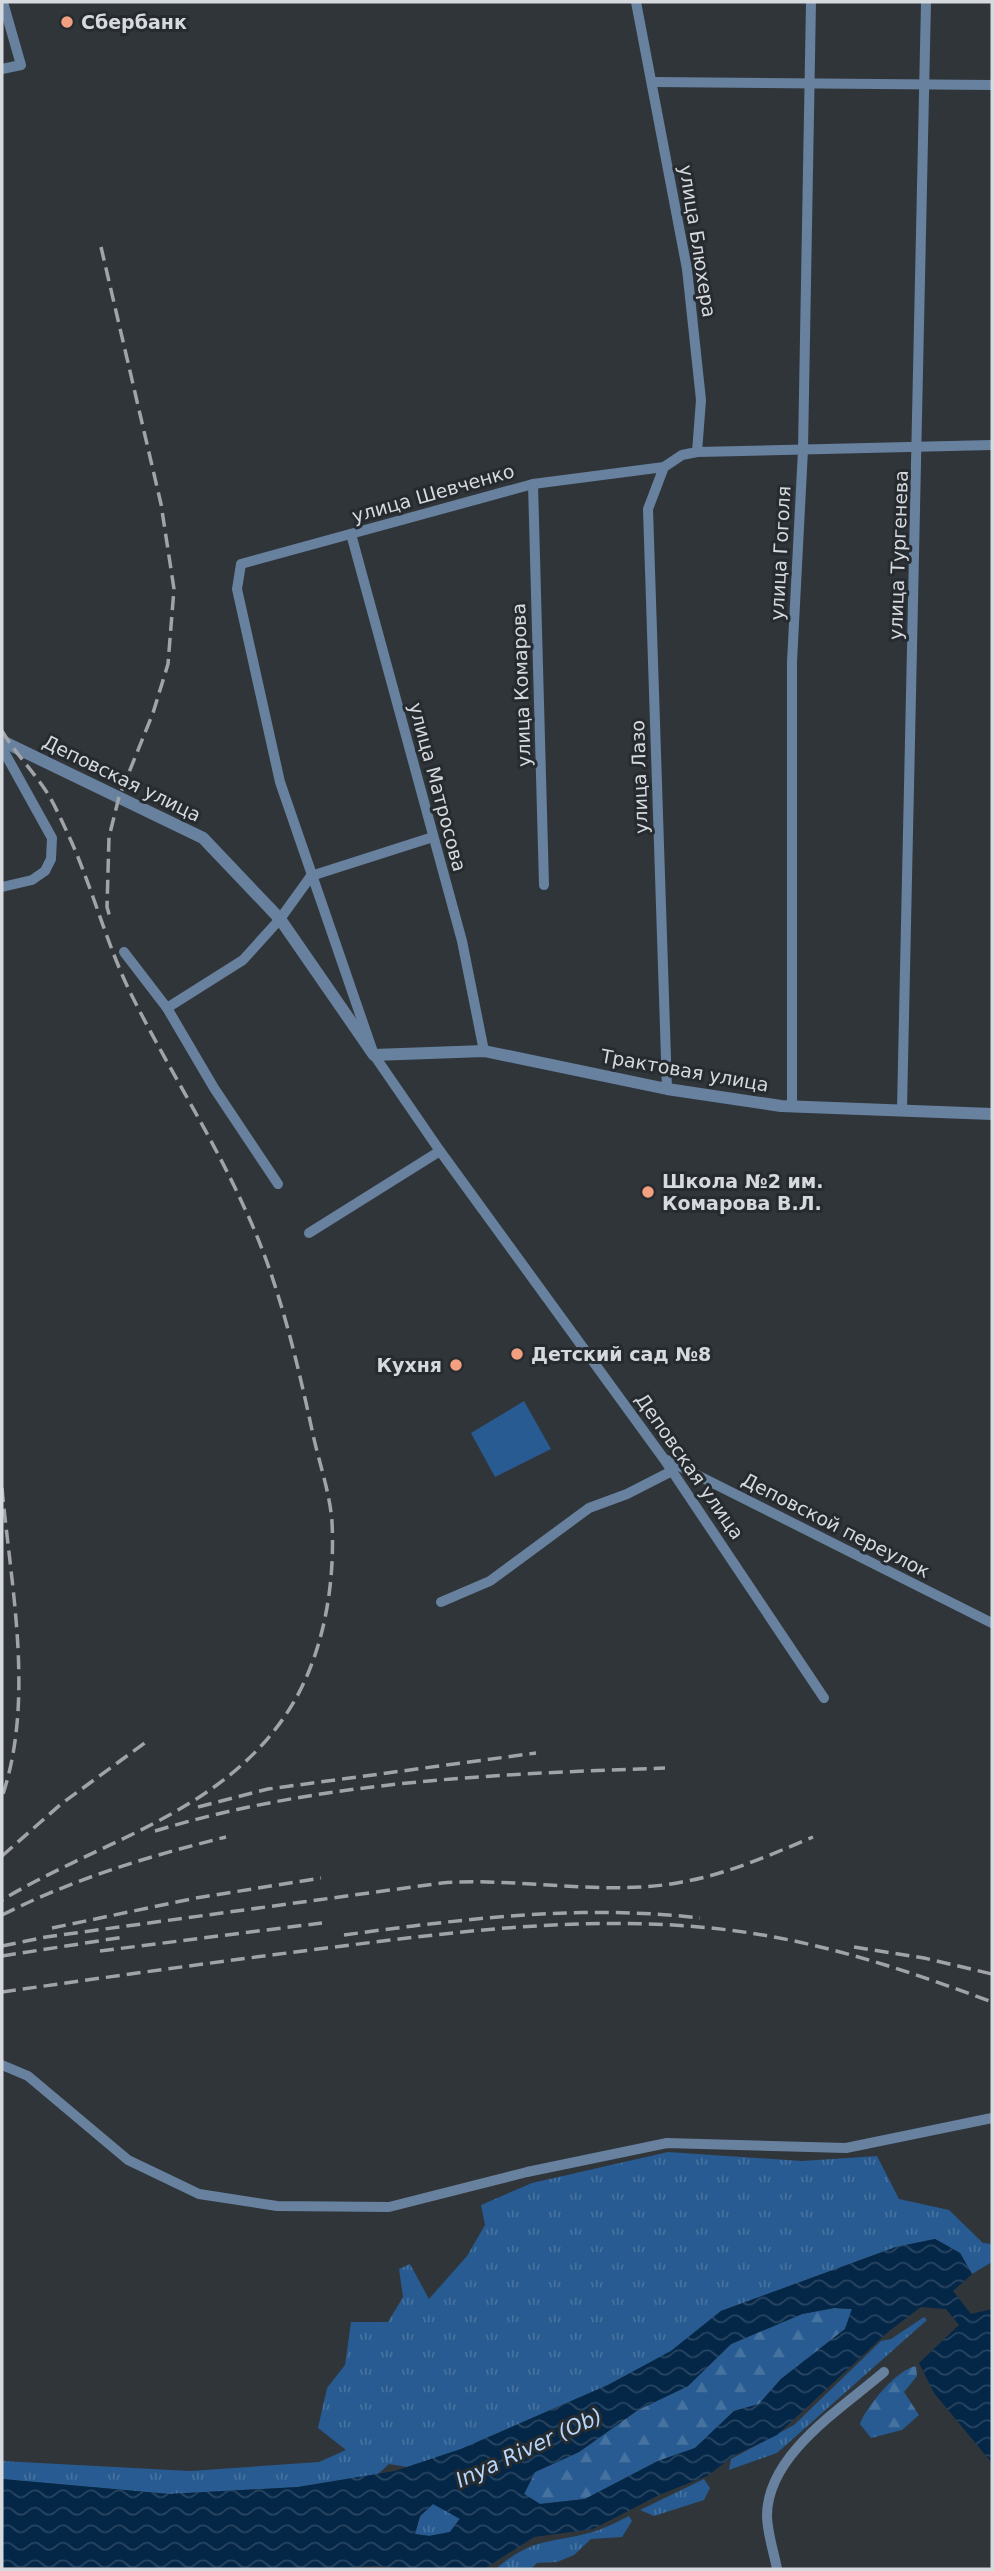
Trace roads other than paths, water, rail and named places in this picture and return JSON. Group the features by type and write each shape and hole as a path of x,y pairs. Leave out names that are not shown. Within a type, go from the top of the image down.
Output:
{"street":[{"path":"2,69 20,65 4,2"},
{"name":"улица Блюхера","path":"636,2 674,187 698,359 701,400 697,452"},
{"name":"улица Гоголя","path":"792,1106 792,662 803,450 811,2"},
{"name":"улица Тургенева","path":"902,1109 926,2"},
{"path":"653,82 924,82 992,85"},
{"path":"664,467 682,455 697,452 992,445"},
{"name":"улица Шевченко","path":"237,589 241,564 533,484 664,467"},
{"name":"улица Лазо","path":"664,467 648,509 667,1089"},
{"name":"улица Комарова","path":"533,484 544,885"},
{"name":"улица Матросова","path":"351,534 461,941 484,1051"},
{"name":"Деповская улица","path":"237,589 280,782 374,1055"},
{"name":"Деповская улица","path":"2,741 204,838 280,919 440,1151 664,1459 824,1698"},
{"path":"2,748 52,838 51,859 45,871 32,880 2,887"},
{"path":"167,1008 243,960 280,919 311,876 433,837"},
{"path":"124,952 167,1008 214,1088 278,1184"},
{"name":"Трактовая улица","path":"374,1055 484,1051 667,1089 792,1106 992,1114"},
{"path":"309,1233 440,1151"},
{"name":"Деповской переулок","path":"664,1459 992,1623"},
{"path":"441,1602 490,1581 589,1507 627,1494 672,1471"},
{"path":"2,2065 28,2076 128,2160 199,2194 278,2206 389,2207 527,2172 667,2143 846,2148 992,2119"},
{"path":"777,2569 767,2519 772,2484 779,2471 803,2442 884,2372"}],"water":[{"name":"Inya River (Ob)","path":"935,2239 960,2253 972,2274 953,2291 971,2314 992,2309 992,2463 934,2393 919,2363 959,2325 946,2309 921,2307 889,2331 777,2435 735,2455 707,2476 659,2495 593,2529 534,2537 484,2569 377,2566 315,2569 2,2567 2,2479 169,2494 298,2487 395,2471 461,2449 608,2385 671,2351 721,2311 896,2247","holes":["834,2308 852,2309 845,2329 781,2379 759,2404 734,2411 695,2448 658,2461 585,2499 540,2504 524,2494 535,2472 579,2452 638,2410 688,2386 731,2344 802,2314","433,2504 460,2519 450,2532 429,2536 415,2534 420,2516"]}],"railway":[{"path":"101,247 161,504 174,589 168,664 153,713 119,797 109,837 107,907 111,921"},
{"path":"2,731 56,809 76,852 114,956 132,996 218,1155 257,1236 294,1351 329,1501 333,1545 330,1591 314,1658 295,1700 268,1738 237,1769 201,1796 2,1900"},
{"path":"2,1488 15,1604 19,1683 12,1760 2,1797"},
{"path":"2,1856 61,1804 146,1742"},
{"path":"198,1807 268,1789 536,1753"},
{"path":"155,1831 280,1801 408,1783 537,1773 665,1768"},
{"path":"2,1915 57,1890 112,1870 226,1837"},
{"path":"2,1946 46,1937 442,1883 502,1882 623,1888 653,1886 716,1874 813,1837"},
{"path":"52,1928 196,1898 321,1878"},
{"path":"344,1935 522,1915 611,1912 700,1918"},
{"path":"100,1951 322,1923"},
{"path":"2,1992 449,1933 609,1923 662,1924 769,1936 882,1964 992,2002"},
{"path":"2,1956 124,1937"},
{"path":"854,1947 924,1958 992,1974"}],"place":[{"name":"Сбербанк","path":"67,22"},
{"name":"Школа №2 им. Комарова В.Л.","path":"648,1192"},
{"name":"Детский сад №8","path":"517,1354"},
{"name":"Кухня","path":"456,1365"}]}
